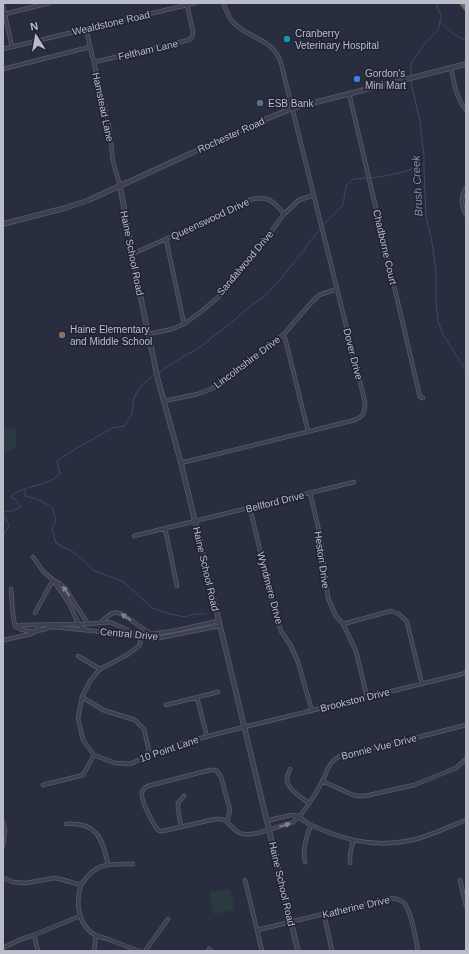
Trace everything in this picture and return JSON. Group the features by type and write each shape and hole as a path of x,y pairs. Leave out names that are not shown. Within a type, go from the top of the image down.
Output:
{"highway":[{"path":"463,3 466,7"}],"street":[{"path":"5,14 49,3"},
{"name":"Wealdstone Road","path":"3,49 195,3"},
{"name":"Dover Drive","path":"181,463 355,420 361,417 365,410 366,402 281,63 278,55 265,42 235,25 223,3"},
{"name":"Feltham Lane","path":"94,62 189,40 192,38 193,31 186,5"},
{"path":"3,6 12,47"},
{"name":"Hamstead Lane","path":"86,29 109,126 113,161 120,186"},
{"path":"3,69 90,47"},
{"name":"Rochester Road","path":"3,224 65,208 104,194 293,108 466,64"},
{"path":"451,68 457,95 466,110"},
{"name":"Chadborne Court","path":"349,93 420,397 423,398"},
{"name":"Haine School Road","path":"120,186 132,254 164,401 181,463 298,951"},
{"path":"466,188 462,194 461,203 466,215"},
{"name":"Sandalwood Drive","path":"149,334 172,329 184,324 202,311 223,292 263,243 284,214 299,200 314,195"},
{"name":"Queenswood Drive","path":"132,254 242,203 256,198 270,200 277,204 284,214"},
{"path":"166,239 184,324"},
{"name":"Lincolnshire Drive","path":"164,401 198,394 227,380 284,334 310,304 320,295 337,289"},
{"path":"284,334 308,431"},
{"name":"Bellford Drive","path":"134,536 354,482"},
{"name":"Heston Drive","path":"310,493 320,535 328,598 336,616 343,624 356,651 367,698"},
{"name":"Wyndmere Drive","path":"250,508 274,610 281,631 291,646 298,662 312,711"},
{"path":"165,528 177,586"},
{"name":"Central Drive","path":"33,557 61,591 78,624 85,631"},
{"path":"35,613 53,580"},
{"name":"Central Drive","path":"53,580 65,588 88,624"},
{"path":"11,589 15,626"},
{"name":"Central Drive","path":"99,623 115,612 122,614 151,634"},
{"path":"343,624 391,612 399,614 407,622 422,684"},
{"name":"Central Drive","path":"15,626 110,622 142,636 154,639 219,623"},
{"path":"99,623 103,632"},
{"name":"Central Drive","path":"15,626 23,630 36,631 51,627 142,636 173,632 219,623"},
{"path":"36,631 41,625"},
{"name":"Central Drive","path":"4,640 28,635 36,631"},
{"path":"43,785 83,775 94,755 83,740 78,718 82,697 90,681 100,669 127,655 139,646 142,636"},
{"path":"78,656 100,669"},
{"name":"Brookston Drive","path":"244,727 466,673"},
{"path":"166,705 218,692"},
{"path":"82,697 103,710 135,720 144,729 150,755"},
{"path":"197,697 207,737"},
{"name":"Bonnie Vue Drive","path":"227,822 236,831 244,835 269,830 293,822 302,814 309,803 322,782 329,765 340,756 466,725"},
{"name":"10 Point Lane","path":"94,755 115,763 130,764 178,744 244,727"},
{"path":"322,782 354,795 365,796 414,786 456,768 466,759"},
{"path":"290,769 286,778 288,785 294,792 309,803"},
{"path":"210,770 217,771 221,777 230,810 227,822 222,819 210,820 159,831 143,801 142,791 148,786 210,770"},
{"path":"181,827 178,803 184,796"},
{"path":"266,821 291,815 299,816 305,822 341,837 353,841 378,844 402,842 424,836 466,820"},
{"path":"3,822 5,829 3,846"},
{"path":"66,824 80,824 91,828 100,838 108,864"},
{"path":"305,862 304,849 311,825"},
{"path":"350,863 353,841"},
{"path":"133,864 108,864 94,870 81,885 78,892 78,904 80,916 88,929 96,935 139,951"},
{"path":"3,878 13,882 26,883 54,878 81,885"},
{"path":"245,880 262,951"},
{"path":"460,880 466,906"},
{"name":"Katherine Drive","path":"257,930 393,898 404,902 408,907 418,951"},
{"path":"324,914 332,951"},
{"path":"3,948 19,940 80,916"},
{"path":"145,951 168,919"},
{"path":"34,935 38,951"},
{"path":"94,951 96,935"}],"shaded area":[{"path":"16,428 15,449 3,453 3,429"},
{"path":"230,889 235,910 213,914 209,892"}],"waterway":[{"name":"Brush Creek","path":"411,76 411,64 425,43 438,30 441,16 436,3"},
{"path":"440,22 456,35 466,40"},
{"name":"Brush Creek","path":"411,79 420,121 424,156 426,217 432,242 436,272 436,302 438,321 443,335 466,370"},
{"path":"370,178 398,173 424,164"},
{"path":"322,226 343,205 346,186 353,179 367,178"},
{"path":"158,373 199,348 266,295 285,274 320,229"},
{"path":"3,513 6,511 13,511 21,507 16,500 10,497 22,490 48,482 60,474 57,461 112,428 124,426 132,414 134,397 142,385 155,374"},
{"path":"25,490 25,496 37,499 52,507 56,520 52,529 56,543 75,553 93,570 124,582 152,608 185,617 194,614 206,614"},
{"path":"3,514 9,525 3,537"}],"place":[{"name":"Cranberry Veterinary Hospital","path":"287,39"},
{"name":"Gordon's Mini Mart","path":"357,79"},
{"name":"ESB Bank","path":"260,103"},
{"name":"Haine Elementary and Middle School","path":"62,335"}]}
